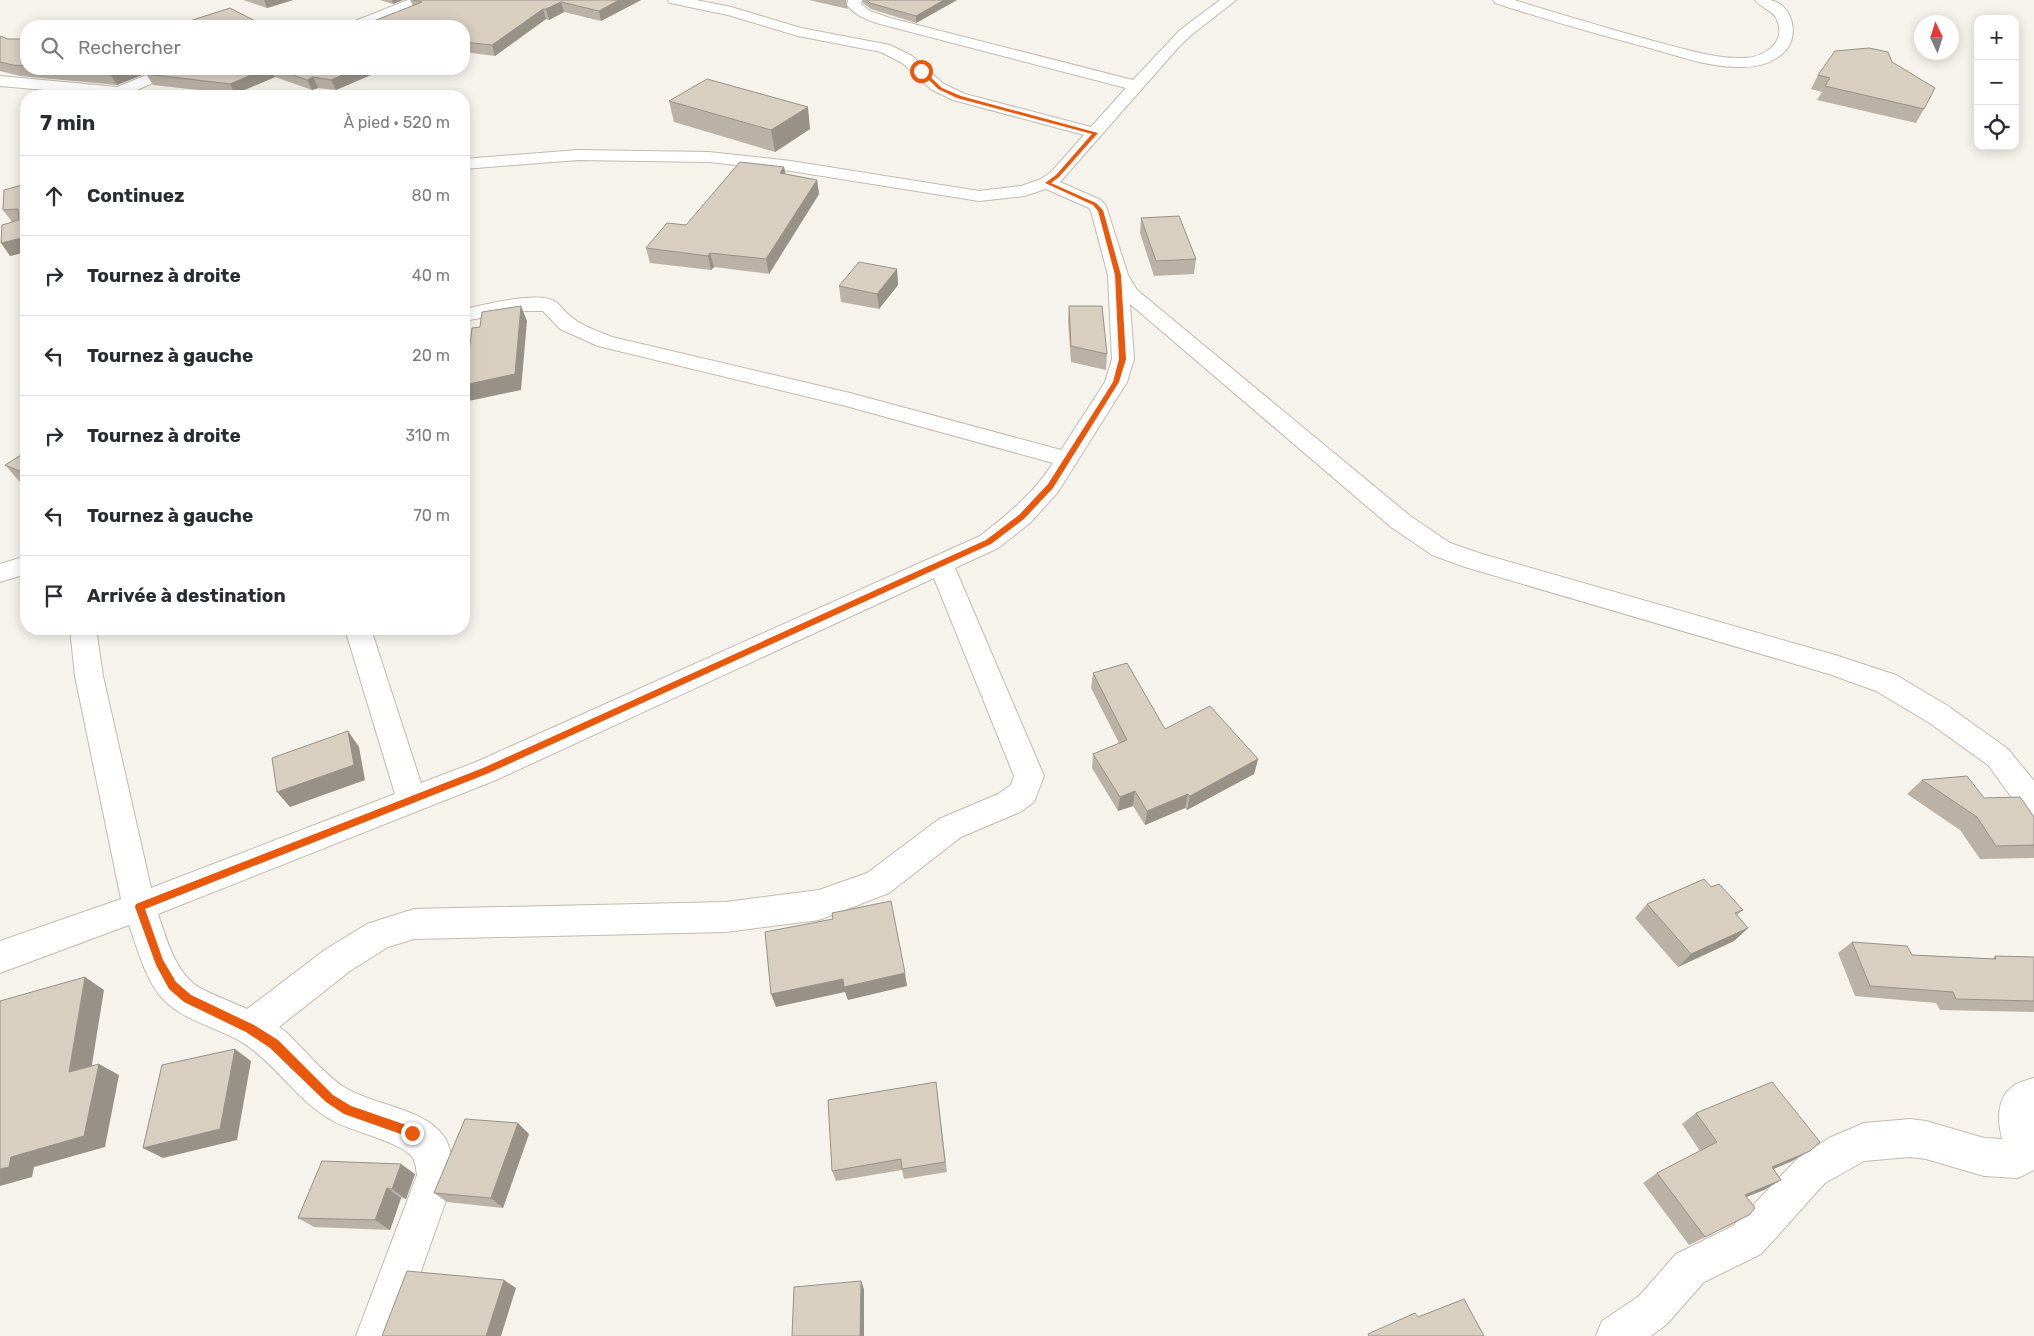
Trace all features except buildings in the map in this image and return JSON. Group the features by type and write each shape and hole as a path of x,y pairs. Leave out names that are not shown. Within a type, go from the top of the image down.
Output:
{"street":[{"path":"370,20 420,0"},
{"path":"674,0 731,11 798,32 898,52 940,88 959,97 1095,133"},
{"path":"855,0 854,5 858,10 885,21 1137,86"},
{"path":"470,164 578,155 709,157 791,166 979,196 1024,191 1047,183 1058,176 1185,34 1228,0"},
{"path":"1500,0 1606,33 1697,56 1740,62 1755,62 1765,58 1786,43 1785,19 1773,7 1762,0"},
{"path":"132,90 161,75"},
{"path":"0,81 86,90"},
{"path":"0,957 140,907 412,801 513,759 989,542 1021,517 1050,486 1116,382 1123,359 1118,275 1100,210 1094,204 1047,183"},
{"path":"1118,275 1130,294 1175,333 1400,521 1441,549 1474,561 1826,663 1886,683 1938,714 1998,757 2034,804"},
{"path":"470,314 520,304 536,303 549,306 557,317 571,328 605,342 850,400 1067,459"},
{"path":"250,1028 338,960 379,936 414,924 726,917 819,905 878,883 950,828 1008,803 1023,793 1028,776 941,565"},
{"path":"0,573 20,567"},
{"path":"84,635 89,676 140,907 159,962 172,985 187,999 250,1028 274,1044 329,1099 348,1110 412,1133 430,1148 436,1175 377,1336"},
{"path":"360,635 412,801"},
{"path":"1617,1336 1653,1310 1690,1268 1747,1240 1812,1170 1842,1152 1864,1142 1910,1138 1926,1140 1984,1157 2018,1159 2024,1154 2016,1111 2019,1103 2025,1098 2034,1096"}],"route":[{"path":"412,1133 348,1110 329,1099 274,1044 250,1028 187,999 172,985 159,962 140,907 486,771 694,678 822,617 932,569 989,542 1021,517 1050,486 1116,382 1123,359 1118,275 1100,210 1094,204 1047,183 1058,176 1095,133 959,97 940,88 921,71"}]}
